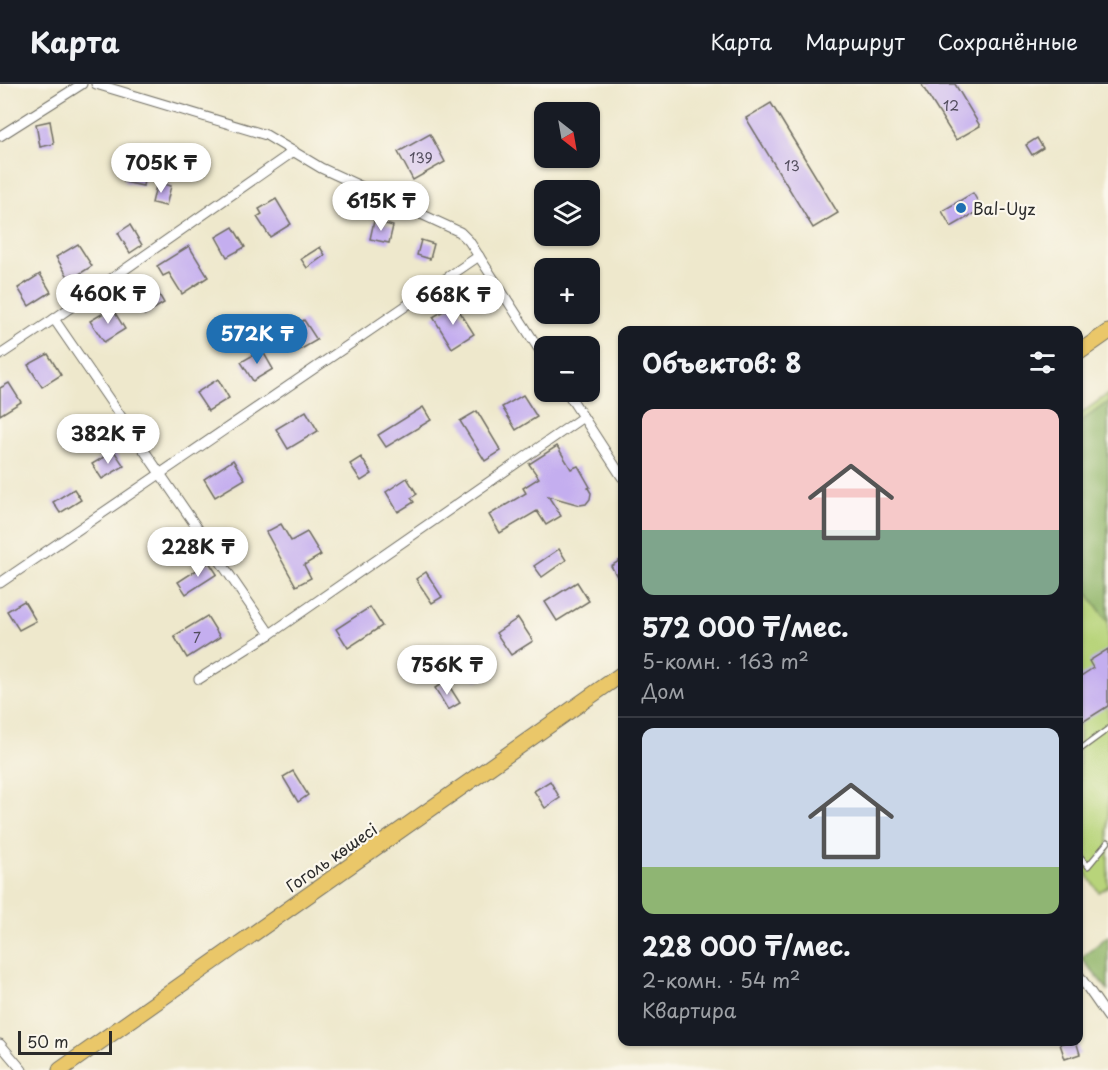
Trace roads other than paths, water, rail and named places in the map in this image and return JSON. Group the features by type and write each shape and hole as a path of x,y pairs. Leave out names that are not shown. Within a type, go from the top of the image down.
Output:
{"main road":[{"path":"1083,350 1108,332"},
{"name":"Гоголь көшесі","path":"60,1070 618,677"}],"street":[{"path":"0,136 82,84"},
{"path":"96,84 266,135 321,168 460,232 469,240 534,341"},
{"path":"0,355 294,151"},
{"path":"0,583 479,256"},
{"path":"54,319 270,634"},
{"path":"573,402 618,471"},
{"path":"199,679 270,634 583,417"},
{"path":"1083,981 1108,1017"},
{"path":"0,1044 22,1070"}],"lane":[{"path":"1083,747 1108,729"},
{"path":"1083,860 1088,866 1108,842"}],"place":[{"name":"Bal-Uyz","path":"961,208"}]}
